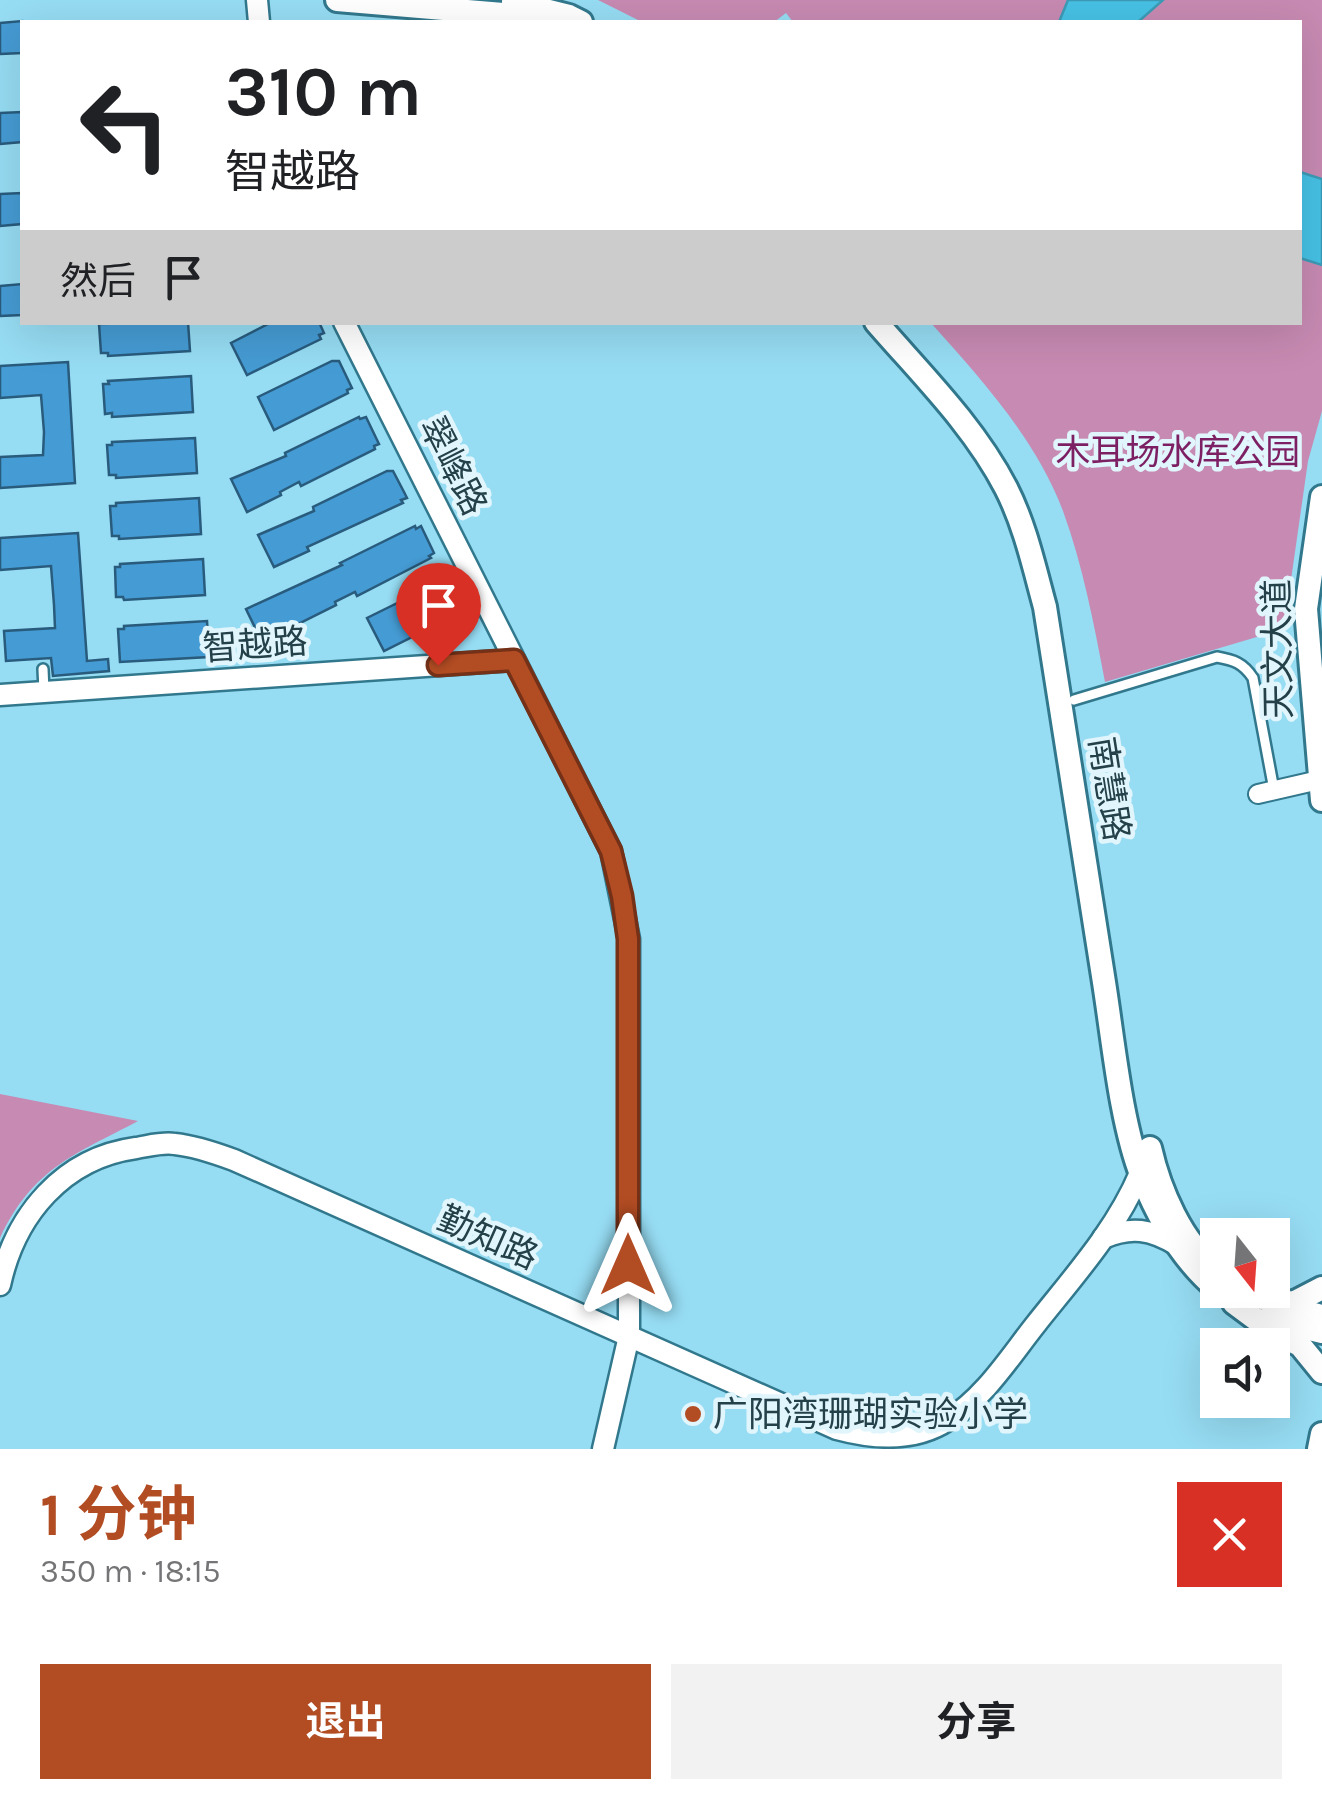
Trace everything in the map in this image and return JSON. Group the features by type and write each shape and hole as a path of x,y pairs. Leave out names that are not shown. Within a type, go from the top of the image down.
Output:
{"main road":[{"path":"337,0 502,14 526,20"},
{"path":"505,0 577,20"},
{"name":"南慧路","path":"879,325 981,448 1006,489 1028,543 1045,607 1121,1092 1140,1173 1177,1245 1200,1275"},
{"name":"南慧路","path":"898,325 994,440 1018,482 1042,538 1059,605 1136,1088 1154,1166 1190,1239 1200,1250"},
{"name":"天文大道","path":"1320,790 1306,610 1322,497"},
{"path":"1290,1302 1322,1288"},
{"path":"1247,1308 1273,1332 1300,1344 1322,1372"},
{"name":"南慧路","path":"1252,1308 1268,1319 1322,1332"},
{"name":"南慧路","path":"1290,1308 1322,1316"},
{"path":"1319,1449 1322,1434"}],"street":[{"name":"翠峰路","path":"346,325 611,851 628,939 629,1336 603,1449"},
{"name":"智越路","path":"0,695 514,660"},
{"path":"1266,792 1320,790"},
{"name":"勤知路","path":"0,1286 6,1259 23,1221 42,1196 68,1174 122,1150 171,1143 234,1160 837,1429 869,1437 906,1436 946,1422 979,1396 1103,1238 1127,1204 1140,1173"},
{"path":"1103,1238 1133,1229 1157,1232 1177,1245"}],"lane":[{"path":"1074,700 1217,657 1233,659 1246,666 1252,678 1266,792"},
{"path":"43,668 44,692"}],"green space":[{"name":"木耳场水库公园","path":"598,0 1322,0 1322,411 1308,461 1284,629 1105,682 1076,553 1052,485 1006,411 933,325 1302,325 1302,20 791,20 786,13 777,20 638,20"},
{"path":"0,1094 138,1121 75,1155 41,1179 26,1195 0,1238"}],"water":[{"path":"1068,0 1163,0 1140,20 1060,20"},
{"path":"1302,173 1322,179 1322,265 1302,259"}],"building":[{"path":"20,21 20,53 0,54 0,23"},
{"path":"20,112 20,142 0,144 0,113"},
{"path":"20,193 20,224 0,226 0,194"},
{"path":"20,284 20,315 0,316 0,286"},
{"path":"99,325 188,325 190,351 108,356 101,353"},
{"path":"266,325 320,325 324,333 319,335 321,339 247,375 231,343"},
{"path":"339,361 352,388 348,393 274,430 258,397"},
{"path":"68,362 75,483 0,488 0,457 43,455 44,432 41,395 0,398 0,366"},
{"path":"191,376 193,412 112,417 112,413 105,414 103,384 109,384 108,381"},
{"path":"366,417 379,444 375,449 301,486 299,482 247,512 231,479 286,456 285,453"},
{"path":"195,438 197,473 116,478 109,475 107,445 112,442"},
{"path":"393,471 407,498 401,500 403,503 307,547 309,551 274,567 258,535 314,511 313,507"},
{"path":"199,498 201,534 119,539 112,536 110,506 116,503"},
{"path":"421,526 434,553 431,558 357,596 355,592 262,642 246,609"},
{"path":"78,533 87,661 108,659 109,671 53,676 51,658 6,661 4,631 55,628 54,605 51,566 0,570 0,538"},
{"path":"203,559 205,595 124,600 116,597 115,567 120,564"},
{"path":"448,581 454,593 461,608 456,610 458,614 384,651 367,618"},
{"path":"207,621 209,657 120,662 118,629 124,626"}],"place":[{"name":"广阳湾珊瑚实验小学","path":"693,1414"}],"route":[{"path":"438,665 514,660 611,851 628,939 628,1265"}]}
